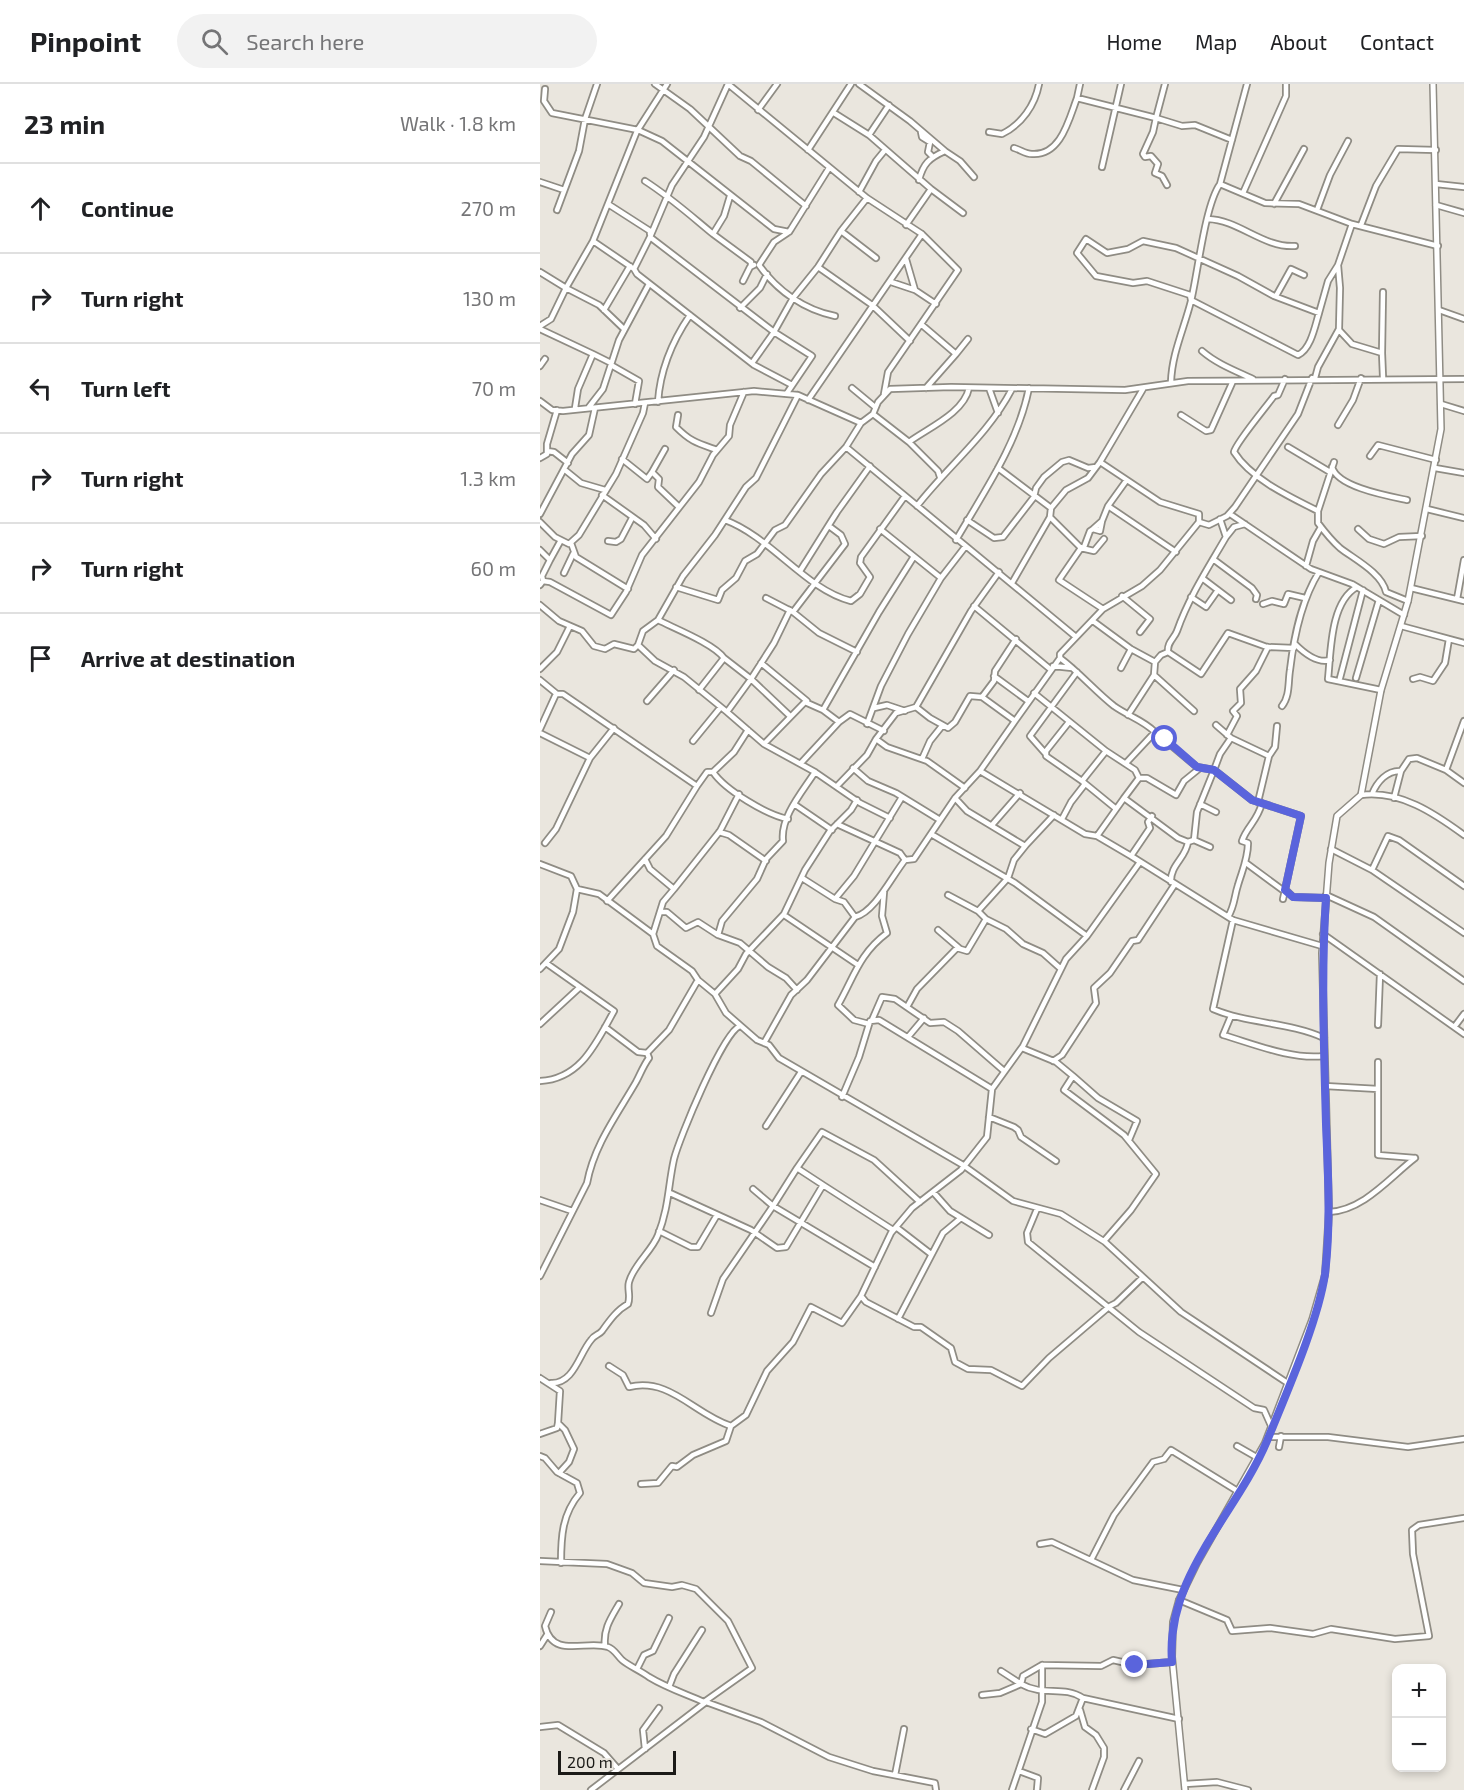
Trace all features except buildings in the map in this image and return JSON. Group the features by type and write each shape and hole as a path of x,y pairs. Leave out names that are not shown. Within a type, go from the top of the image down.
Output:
{"street":[{"path":"557,210 579,151 585,119 597,84"},
{"path":"655,84 690,109 740,156 751,161 806,206"},
{"path":"635,404 639,381 593,354 540,328 551,319 593,241 638,130 667,84"},
{"path":"604,310 650,237 668,195 708,127 728,84 859,192 922,234 958,270 888,372 884,394 873,414 861,423 846,447 821,474 785,525 775,530 757,554 745,561 736,578 722,590 718,600 676,587"},
{"path":"758,110 777,84"},
{"path":"808,150 834,113 849,86 841,84"},
{"path":"859,84 960,161 974,177"},
{"path":"989,132 1002,134 1017,124 1034,104 1039,84"},
{"path":"1014,148 1036,155 1051,149 1062,137 1080,84"},
{"path":"1102,167 1121,84"},
{"path":"1166,84 1153,132 1143,154 1145,157 1151,156 1158,164 1155,173 1162,176 1167,185"},
{"path":"1171,382 1175,351 1191,300 1214,195 1220,184 1247,84"},
{"path":"1243,193 1286,96 1286,84"},
{"path":"1361,795 1382,690 1411,588 1436,460 1441,380 1433,84"},
{"path":"545,89 544,101 552,112 638,130 668,144 774,229 789,232"},
{"path":"1077,98 1182,126 1195,125 1232,140"},
{"path":"869,135 889,105"},
{"path":"834,113 869,135 918,180 963,213"},
{"path":"921,132 922,136 930,142 928,152 932,156"},
{"path":"1317,210 1330,175 1348,141"},
{"path":"1274,204 1304,149"},
{"path":"1361,225 1376,186 1398,149 1436,150"},
{"path":"859,192 876,160 885,150"},
{"path":"918,180 920,171 932,156 945,151"},
{"path":"759,265 774,242 789,232 829,168"},
{"path":"645,181 668,195 678,207 686,210 712,234 751,262 751,265"},
{"path":"540,182 564,190"},
{"path":"1220,184 1274,204 1291,203 1317,210 1352,224 1438,246"},
{"path":"1436,184 1464,187"},
{"path":"906,225 931,189"},
{"path":"712,234 724,216 730,196"},
{"path":"752,363 774,332 793,298 867,198"},
{"path":"608,204 650,231 650,237"},
{"path":"1436,205 1464,213"},
{"path":"1208,219 1233,225 1246,233 1283,247 1295,246"},
{"path":"1319,313 1276,296 1176,248 1143,241 1122,251 1107,253 1086,239 1077,254 1096,276 1133,283 1147,281 1190,296 1191,300 1298,355 1305,350 1319,313 1328,281 1338,265 1352,224"},
{"path":"841,231 876,258"},
{"path":"808,400 922,234"},
{"path":"650,237 740,308 812,356 787,393"},
{"path":"593,241 632,267 649,284 752,363 792,386"},
{"path":"906,259 915,290"},
{"path":"751,265 759,265 793,298 818,312 835,316"},
{"path":"743,281 751,265"},
{"path":"1199,522 1209,525 1230,514 1298,414 1318,367 1339,330 1338,265"},
{"path":"818,267 872,305 910,340"},
{"path":"1276,296 1291,269 1304,275"},
{"path":"540,272 604,310 624,329"},
{"path":"740,308 760,288 767,274"},
{"path":"891,282 915,290 936,304"},
{"path":"540,514 568,463 589,435 600,395 624,329 649,284"},
{"path":"1383,292 1383,377"},
{"path":"1439,310 1464,319"},
{"path":"658,402 658,389 671,347 690,315"},
{"path":"921,324 956,354"},
{"path":"1339,330 1352,344 1382,353"},
{"path":"926,388 968,339"},
{"path":"1202,351 1216,362 1234,368 1256,381"},
{"path":"574,408 578,389 593,354"},
{"path":"540,366 545,359"},
{"path":"884,394 895,388 1143,389 1171,382 1383,377 1464,379"},
{"path":"1338,425 1353,400 1360,378"},
{"path":"1286,380 1278,395 1274,396 1234,448 1239,462 1257,476 1318,511"},
{"path":"1181,415 1206,431 1211,430 1233,381"},
{"path":"909,442 955,410 967,397 969,387"},
{"path":"852,388 875,407"},
{"path":"989,388 999,413"},
{"path":"917,506 940,477 999,413 1012,388"},
{"path":"956,540 998,468 1025,405 1029,388"},
{"path":"1012,583 1050,517 1051,508 1066,490 1088,477 1100,462 1143,389"},
{"path":"540,401 556,410 598,408 744,392 787,393 798,395 861,423"},
{"path":"561,540 542,576 542,583 550,582 611,615 628,589 642,555 699,482 717,450 729,436 730,425 744,392"},
{"path":"587,408 600,395"},
{"path":"540,606 570,626 582,631 594,646 605,648 614,644 634,649 643,631 658,620 676,587 746,487 756,478 798,395"},
{"path":"571,543 586,525 616,474 643,413 645,403"},
{"path":"1441,404 1464,411"},
{"path":"540,458 548,454 556,410"},
{"path":"873,414 909,442 940,477"},
{"path":"678,415 676,427 683,435 701,447 717,450"},
{"path":"1370,456 1378,445 1436,460"},
{"path":"846,447 1076,637"},
{"path":"1288,447 1332,467 1334,474 1343,481 1407,500"},
{"path":"622,459 647,479 665,449"},
{"path":"547,451 554,452 568,463"},
{"path":"967,520 999,539 1034,497 1038,484 1062,462 1069,460 1088,468 1096,467"},
{"path":"992,1089 879,1020 870,1022 854,1020 838,1005 858,965 872,944 887,933 882,916 884,892 889,880 905,860 914,859 955,798 980,771 1060,658 1060,654 1103,609 1142,586 1176,552 1192,528 1199,522 1199,514 1160,502 1100,462"},
{"path":"800,571 870,466"},
{"path":"1332,467 1317,520 1339,547 1380,579 1386,592 1408,601"},
{"path":"998,468 1051,508"},
{"path":"1435,468 1464,473"},
{"path":"565,470 581,483 603,493 632,518 644,525 656,538"},
{"path":"652,472 659,479 658,487 679,507"},
{"path":"1103,609 1059,580 1084,547 1090,531 1102,520 1126,481"},
{"path":"725,520 740,526 831,595 851,601 857,597 870,577 860,563 861,557 905,496"},
{"path":"1108,507 1176,552"},
{"path":"1427,509 1464,518"},
{"path":"1230,514 1306,566 1357,587 1404,615"},
{"path":"1050,517 1081,548 1094,551 1104,539"},
{"path":"608,541 616,542 621,539 632,518"},
{"path":"1220,519 1226,537"},
{"path":"540,522 561,540 571,543"},
{"path":"1168,652 1169,643 1175,636 1191,597 1226,537 1234,527 1246,524"},
{"path":"727,712 762,663 791,611 845,544 841,535 829,526"},
{"path":"1306,566 1314,541 1322,527"},
{"path":"880,529 913,558 941,578"},
{"path":"1358,529 1369,539 1384,544 1398,537 1422,536"},
{"path":"564,573 573,554 571,543"},
{"path":"867,724 893,661 941,578 965,547"},
{"path":"540,550 550,560"},
{"path":"573,554 628,589"},
{"path":"823,710 913,558"},
{"path":"1213,559 1252,588 1257,595 1256,599"},
{"path":"1456,599 1464,560"},
{"path":"837,786 867,755 876,739 895,715 916,708 974,606 999,572"},
{"path":"1282,706 1289,688 1294,646 1305,598 1319,572"},
{"path":"1202,578 1231,600"},
{"path":"1357,587 1350,592 1339,608 1328,679 1382,690"},
{"path":"1411,588 1464,601"},
{"path":"1191,597 1206,607 1218,590"},
{"path":"1340,678 1363,590"},
{"path":"1263,604 1272,600 1284,604 1288,594 1305,598"},
{"path":"1122,596 1150,619 1140,632"},
{"path":"766,598 791,611 819,633 857,652"},
{"path":"1356,678 1379,600"},
{"path":"974,606 1052,668 1072,668"},
{"path":"658,620 700,643 717,648 724,658 751,679 790,716"},
{"path":"1093,621 1131,649 1155,662"},
{"path":"540,669 557,652 570,626"},
{"path":"1401,626 1464,643"},
{"path":"1168,652 1201,674 1228,633 1268,647 1294,646 1322,662 1330,660"},
{"path":"982,697 994,681 994,676 1016,639"},
{"path":"1413,679 1420,677 1433,681 1445,663 1449,639"},
{"path":"638,645 655,661 674,670 764,744 801,763 857,800 890,818"},
{"path":"1053,1061 1062,1055 1096,1003 1094,988 1110,973 1132,941 1138,940 1173,883 1172,872 1191,841 1200,804 1237,716 1233,711 1241,703 1240,689 1256,671 1268,647"},
{"path":"1120,668 1131,649"},
{"path":"1128,716 1154,675 1155,662 1161,655 1168,652"},
{"path":"699,690 724,658"},
{"path":"1060,658 1128,716 1147,724 1200,768 1214,770 1260,802 1301,816 1283,899"},
{"path":"762,663 807,701 839,722"},
{"path":"647,701 674,670"},
{"path":"1077,672 1030,736 1034,744 1115,808"},
{"path":"1154,675 1194,711"},
{"path":"994,676 1028,701"},
{"path":"540,680 557,694 568,696 637,747 696,786"},
{"path":"1034,693 1106,751 1135,770 1139,778"},
{"path":"557,694 540,731 590,758"},
{"path":"916,708 948,728 955,722 970,696 982,697 1015,721"},
{"path":"764,744 807,701"},
{"path":"873,708 887,705 905,711"},
{"path":"693,741 720,708"},
{"path":"801,763 848,714 884,731"},
{"path":"1045,753 1069,722"},
{"path":"1446,770 1464,724"},
{"path":"1216,725 1229,737 1269,756"},
{"path":"922,759 930,741 942,726"},
{"path":"1277,726 1275,747 1269,756 1256,820 1245,830 1242,841 1248,843 1246,863 1238,884 1236,902 1230,919 1213,1009 1231,1017 1311,1032 1324,1038"},
{"path":"545,843 556,829 590,758 614,728"},
{"path":"607,901 666,836 706,772 713,772 734,752 748,730"},
{"path":"1126,763 1155,732"},
{"path":"876,739 887,747 935,765 965,788"},
{"path":"1062,819 1071,801 1106,751"},
{"path":"1394,798 1401,771 1409,759 1417,758 1446,770 1464,783"},
{"path":"853,768 868,781 902,797 940,820"},
{"path":"1139,778 1147,778 1176,795 1184,781 1200,768"},
{"path":"980,771 1085,834 1097,836 1131,856 1230,919 1322,946"},
{"path":"1372,794 1382,778 1390,772 1401,771"},
{"path":"713,772 720,782 739,794 776,817 788,819"},
{"path":"718,935 722,921 757,879 766,861 783,841 782,834 794,804 815,772"},
{"path":"1097,836 1115,808 1139,778"},
{"path":"992,825 1020,793"},
{"path":"653,934 663,902 719,832 739,794"},
{"path":"1248,1790 1217,1782 1185,1787 1172,1662 1171,1630 1183,1590 1258,1458 1272,1428 1323,1285 1329,1212 1322,946 1331,849 1337,816 1361,795 1372,794 1418,804 1464,835"},
{"path":"835,900 854,876 902,797"},
{"path":"955,798 968,810 1025,846"},
{"path":"1124,798 1152,816 1178,838 1210,847"},
{"path":"715,994 768,929 784,915 802,878 832,830 857,800"},
{"path":"794,804 832,830"},
{"path":"1200,804 1216,812"},
{"path":"978,911 1007,879 1014,860 1025,846 1054,815"},
{"path":"1131,856 1150,828 1148,822 1152,816"},
{"path":"837,824 900,853 905,860"},
{"path":"719,832 729,835 766,861"},
{"path":"931,834 1007,879 1087,936"},
{"path":"1372,870 1388,836 1399,840 1464,885"},
{"path":"1331,849 1372,870 1464,933"},
{"path":"645,859 650,869 674,889"},
{"path":"640,1484 658,1483 672,1466 677,1467 693,1455 722,1445 729,1437 731,1426 746,1415 767,1371 793,1342 811,1307 842,1323 861,1296 894,1229 920,1202 961,1170 987,1137 992,1089 1022,1048 1066,959 1087,936 1140,862"},
{"path":"1246,863 1278,889 1285,890 1293,897 1326,896 1374,917 1464,981"},
{"path":"540,864 571,876 577,889 573,912 559,949 540,969"},
{"path":"802,878 835,900 844,902 855,917"},
{"path":"577,889 599,894 653,934 657,946 692,970 698,980 715,994 726,1013 764,1043 778,1058 963,1165 1013,1201 1060,1214 1104,1241 1181,1311 1289,1384"},
{"path":"764,1043 797,990 855,917 861,915 884,892"},
{"path":"948,895 1006,929 1023,944 1043,953 1061,969"},
{"path":"661,912 667,912 686,928 698,922 718,935 740,943 786,978 797,990"},
{"path":"784,915 858,965"},
{"path":"938,930 960,949 967,951 986,919"},
{"path":"1323,934 1464,1034"},
{"path":"907,1007 917,989 957,948 960,949"},
{"path":"540,1082 553,1081 572,1073 590,1052 614,1011 546,963"},
{"path":"1378,1025 1380,974"},
{"path":"647,1053 669,1030 698,980"},
{"path":"540,1024 579,988"},
{"path":"842,1097 859,1057 870,1022 882,997 895,999 930,1023 944,1022 958,1031 1004,1071"},
{"path":"1455,1026 1464,1014"},
{"path":"1231,1017 1223,1035 1285,1051 1315,1057 1324,1056"},
{"path":"908,1037 924,1018"},
{"path":"551,1383 557,1383 575,1369 590,1341 603,1330 608,1319 628,1304 631,1278 659,1231 670,1193 674,1159 685,1124 724,1044 735,1028 740,1026"},
{"path":"605,1027 638,1052 647,1053"},
{"path":"1022,1048 1053,1061 1098,1098 1137,1122 1129,1140"},
{"path":"540,1276 587,1184 590,1167 604,1135 621,1102 649,1058 647,1053"},
{"path":"1329,1212 1347,1208 1369,1197 1415,1158 1378,1155 1378,1062"},
{"path":"766,1126 801,1072"},
{"path":"1073,1076 1064,1090 1129,1140 1156,1174 1131,1210 1104,1241"},
{"path":"1325,1086 1378,1089"},
{"path":"988,1117 1018,1130 1021,1137 1056,1161"},
{"path":"711,1312 723,1280 822,1132 874,1160 920,1202"},
{"path":"798,1168 931,1254"},
{"path":"670,1193 755,1233 777,1248 782,1248 791,1242 823,1185"},
{"path":"753,1189 773,1206 875,1267"},
{"path":"934,1193 950,1211 988,1235"},
{"path":"540,1200 572,1211"},
{"path":"1037,1209 1027,1233 1028,1242 1148,1338 1254,1408 1264,1410 1272,1428"},
{"path":"659,1231 691,1247 698,1247 717,1215"},
{"path":"897,1319 943,1233 961,1218"},
{"path":"861,1296 866,1302 914,1328 921,1327 951,1348 955,1362 968,1369 991,1370 1022,1386 1109,1306 1116,1303 1143,1276"},
{"path":"609,1366 623,1375 629,1387 642,1383 659,1385 731,1426"},
{"path":"540,1378 551,1383 560,1391 557,1428 540,1434"},
{"path":"558,1423 565,1430 574,1449 569,1462 559,1473"},
{"path":"1279,1447 1281,1436"},
{"path":"1268,1437 1328,1437 1408,1447 1464,1439"},
{"path":"1237,1446 1258,1458"},
{"path":"1091,1560 1114,1515 1153,1462 1164,1459 1171,1450 1239,1492"},
{"path":"540,1456 559,1473 577,1483 580,1493 569,1506 561,1536 561,1563"},
{"path":"1179,1600 1227,1620 1232,1630 1270,1628 1313,1634 1331,1629 1395,1639 1429,1636 1413,1554 1412,1530 1419,1525 1464,1518"},
{"path":"1040,1544 1052,1542 1133,1580 1183,1590"},
{"path":"540,1561 607,1564 632,1573 644,1583 672,1587 682,1585 696,1589 728,1621 752,1668 704,1702 591,1790"},
{"path":"605,1646 604,1636 608,1622 619,1604"},
{"path":"551,1612 545,1626 547,1635 560,1645 578,1648 590,1645 605,1646 637,1669 669,1687 761,1722 829,1757 934,1783 936,1790"},
{"path":"637,1669 644,1655 653,1651 669,1618"},
{"path":"669,1687 674,1674 702,1630"},
{"path":"540,1646 547,1635"},
{"path":"1021,1684 1023,1676 1042,1665 1101,1666 1113,1660 1135,1665 1172,1662"},
{"path":"1012,1790 1043,1692 1042,1665"},
{"path":"1001,1671 1021,1684 1043,1692 1073,1692 1083,1698 1179,1719"},
{"path":"982,1695 1000,1694 1021,1684"},
{"path":"1032,1729 1045,1734 1076,1716 1083,1698"},
{"path":"645,1749 643,1730 659,1708"},
{"path":"1080,1710 1085,1727 1096,1735 1104,1748 1104,1757 1092,1790"},
{"path":"540,1727 558,1725 604,1753 618,1769"},
{"path":"895,1775 904,1729"},
{"path":"1124,1790 1138,1761"},
{"path":"1019,1771 1038,1779 1037,1790"}],"route":[{"path":"1135,1665 1172,1662 1171,1630 1179,1600 1206,1546 1256,1463 1265,1443 1320,1297 1328,1247 1322,952 1326,898 1293,897 1285,890 1301,816 1252,800 1214,770 1197,767 1165,739"}]}
